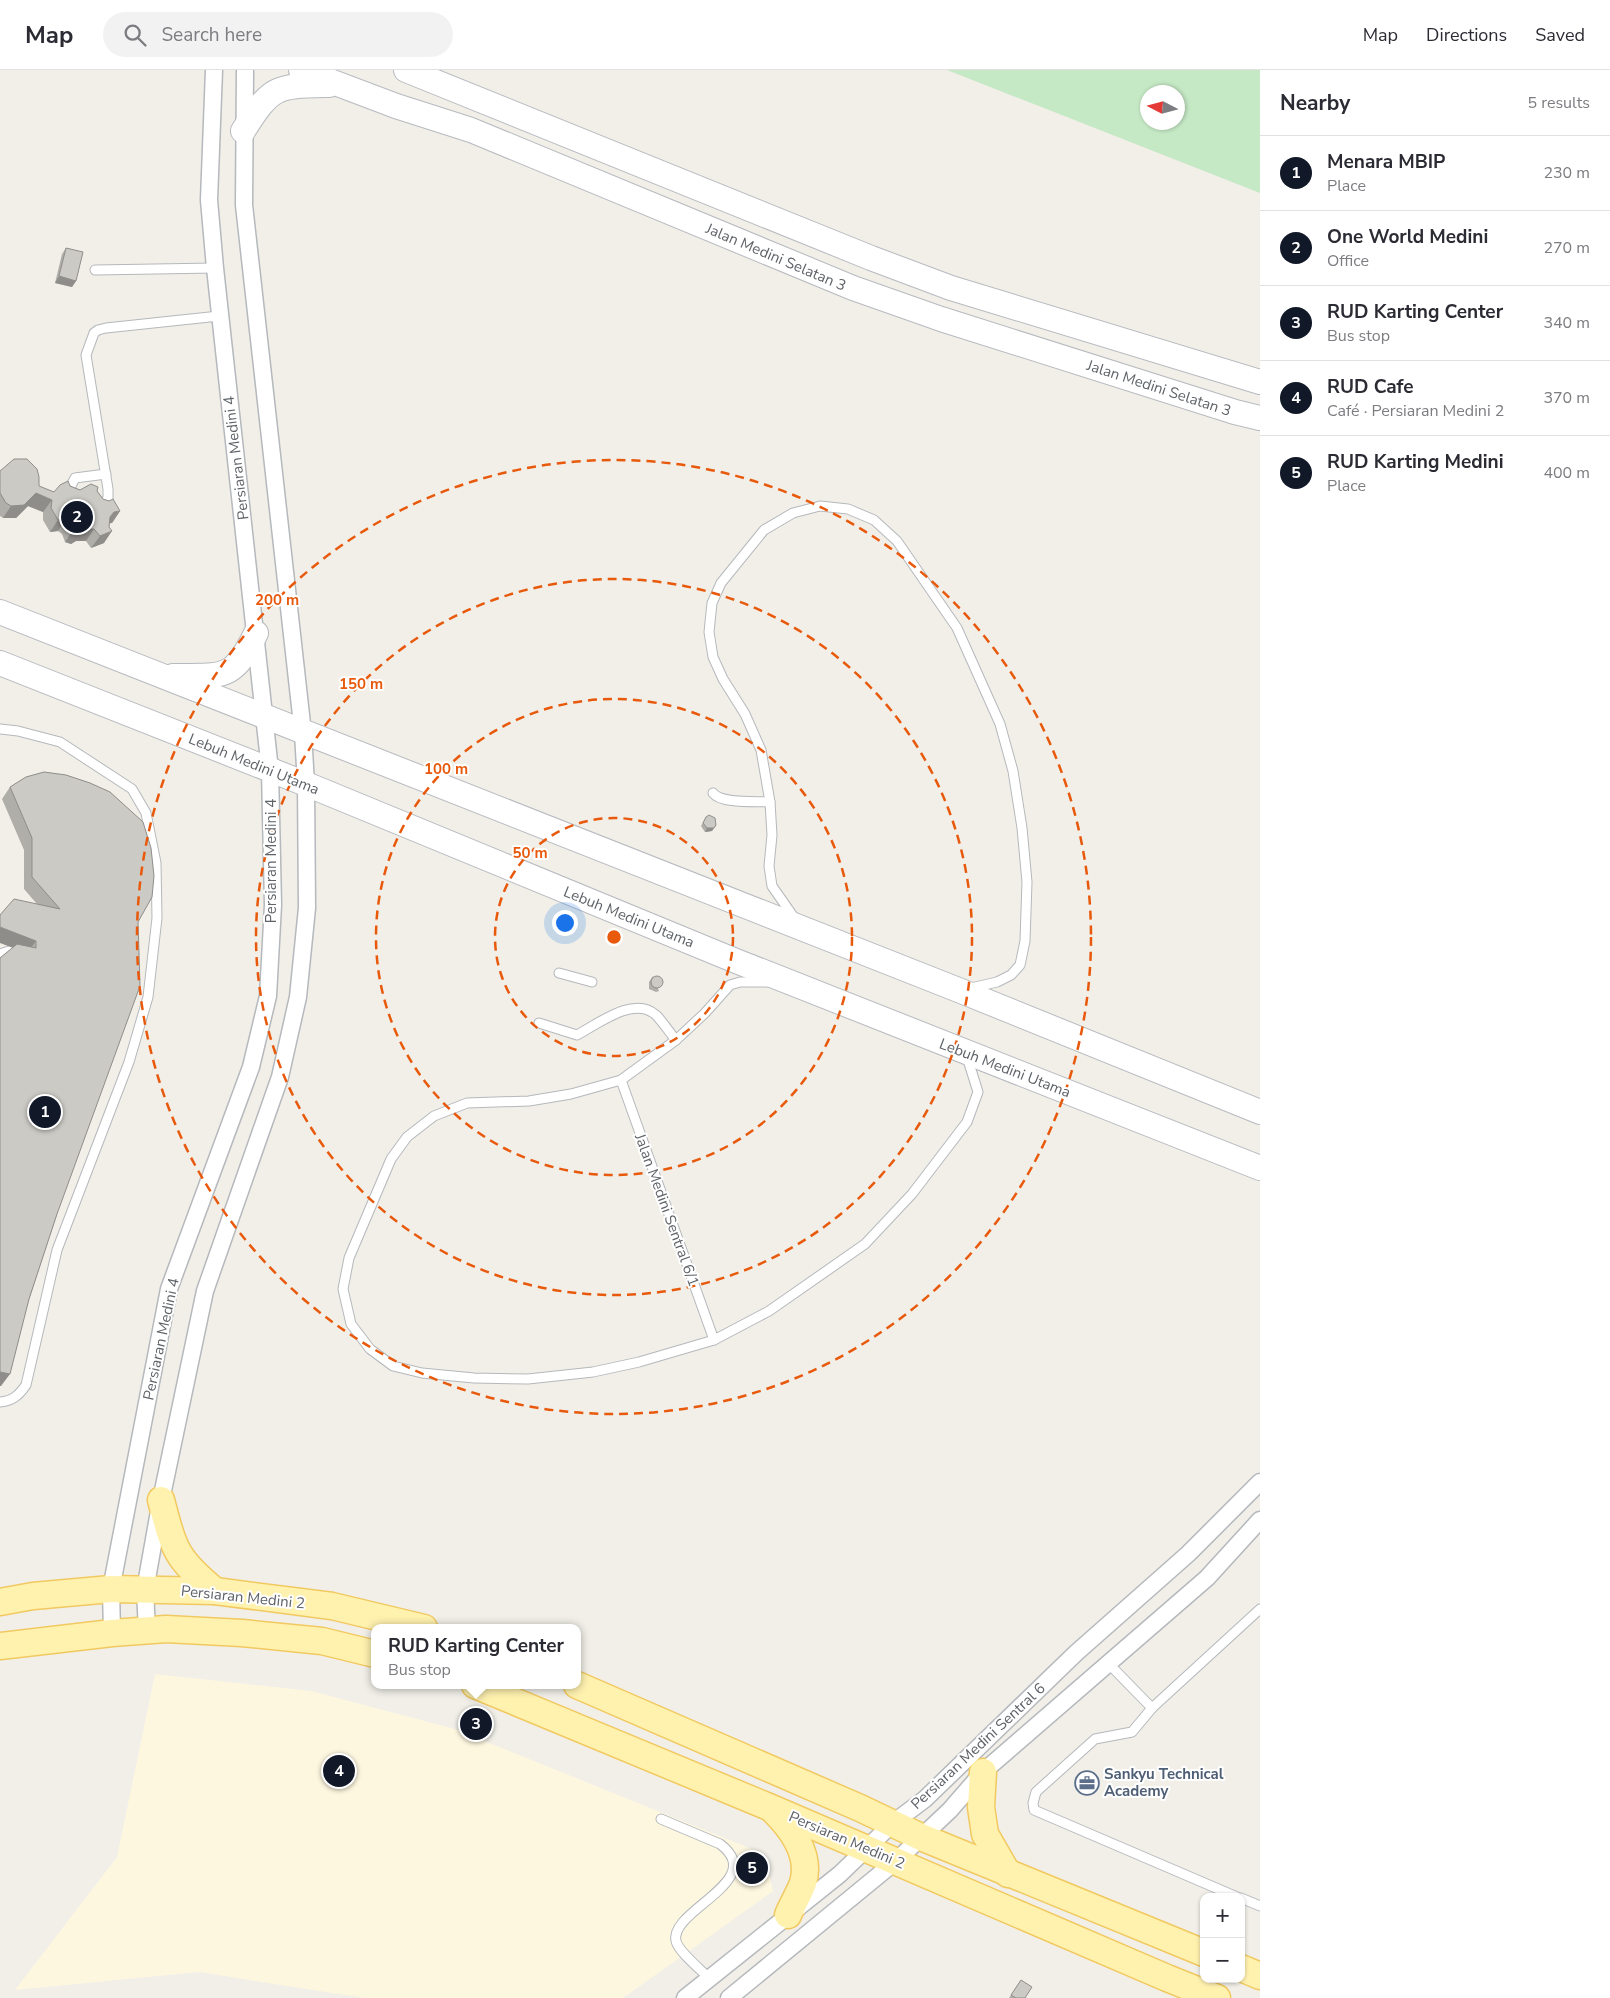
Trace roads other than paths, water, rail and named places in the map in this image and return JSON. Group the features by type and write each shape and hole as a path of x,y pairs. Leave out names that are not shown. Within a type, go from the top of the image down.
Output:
{"main road":[{"name":"Jalan Medini Selatan 3","path":"301,70 396,106 471,130 853,288 941,319 1235,412 1260,418"},
{"path":"406,70 951,288 1260,382"},
{"path":"244,131 271,94 282,87 338,84"},
{"path":"0,612 961,991 1260,1112"},
{"path":"161,676 218,675 228,672 246,655 256,633"},
{"name":"Lebuh Medini Utama","path":"0,663 306,784 787,981 1260,1168"},
{"path":"161,1500 178,1554 192,1572 215,1591"},
{"name":"Persiaran Medini 2","path":"0,1602 33,1596 111,1588 215,1591 332,1606 407,1624"},
{"path":"0,1646 112,1633 166,1629 322,1641 371,1653"},
{"name":"Persiaran Medini 2","path":"581,1687 921,1837 1200,1951"},
{"name":"Persiaran Medini 2","path":"485,1689 769,1806 1217,1998"},
{"path":"984,1772 981,1807 985,1834 1008,1874"},
{"path":"769,1806 792,1834 805,1862 803,1883 788,1915"},
{"path":"1245,1969 1260,1976"},
{"path":"1167,1978 1191,1998"}],"street":[{"name":"Persiaran Medini 4","path":"112,1633 111,1588 169,1289 251,1067 268,996 273,905 270,770 214,268 209,200 214,70"},
{"path":"146,1631 145,1590 161,1500 205,1291 280,1077 298,997 307,908 306,784 303,732 244,206 245,70"},
{"name":"Persiaran Medini Sentral 6","path":"685,1998 840,1874 893,1823 925,1799 1069,1660 1188,1554 1260,1482"},
{"name":"Persiaran Medini Sentral 6","path":"729,1998 896,1861 950,1810 984,1772 1206,1578 1260,1520"},
{"path":"1245,1967 1260,1967"}],"lane":[{"path":"95,270 214,268"},
{"path":"93,509 101,506 108,499 106,474 86,355 94,333 106,328 219,316"},
{"path":"72,502 70,488 75,478 106,474"},
{"path":"804,930 772,886 769,866 772,835 770,802 761,750 745,714 723,679 714,657 709,632 712,604 721,583 764,530 793,513 820,506 848,509 874,520 897,540 957,628 1000,724 1013,771 1022,828 1027,882 1025,941 1020,965 1011,975 996,982 961,991"},
{"path":"0,729 18,731 60,742 132,789 146,813 156,862 156,918 148,997 129,1062 57,1250 26,1385 19,1396 0,1402"},
{"path":"713,793 723,799 770,802"},
{"path":"560,973 592,982"},
{"path":"787,981 740,982 730,985 705,1014 676,1040 621,1080 571,1094 529,1101 467,1104 434,1116 407,1137 391,1159 349,1258 343,1289 351,1324 370,1349 393,1366 422,1374 474,1378 528,1379 593,1372 639,1362 714,1340 769,1311 865,1244 912,1194 968,1122 978,1092 965,1052"},
{"path":"539,1023 577,1034 627,1008 638,1007 655,1014 676,1040"},
{"name":"Jalan Medini Sentral 6/1","path":"621,1080 714,1340"},
{"path":"1228,1893 1034,1810 1033,1803 1036,1792 1095,1739 1132,1732 1152,1708 1260,1609"},
{"path":"1108,1663 1152,1708"},
{"path":"661,1819 720,1844 728,1850 732,1861 733,1869 728,1880 681,1924 676,1936 678,1946 709,1978"},
{"path":"1245,1900 1260,1906"}],"place":[{"name":"One World Medini","path":"77,517"},
{"name":"Menara MBIP","path":"45,1112"},
{"name":"RUD Karting Center","path":"476,1724"},
{"name":"RUD Cafe","path":"339,1771"},
{"name":"Sankyu Technical Academy","path":"1087,1783"},
{"name":"RUD Karting Medini","path":"752,1868"}]}
